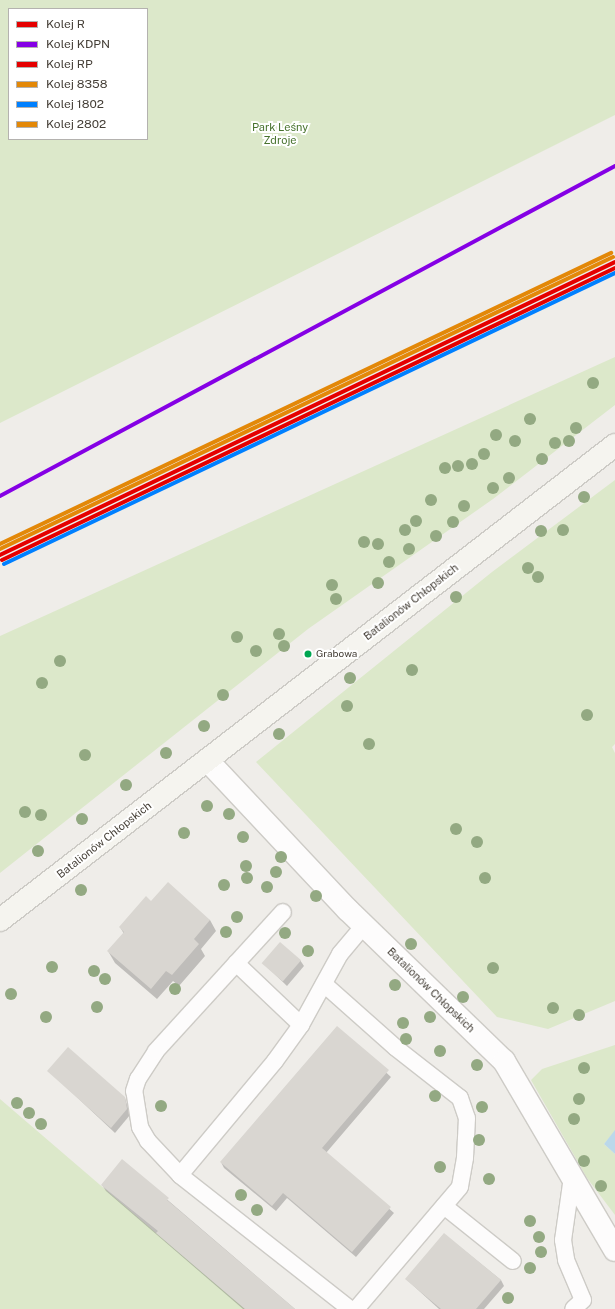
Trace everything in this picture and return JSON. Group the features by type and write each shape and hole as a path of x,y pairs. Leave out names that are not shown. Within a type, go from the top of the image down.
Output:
{"street":[{"name":"Batalionów Chłopskich","path":"0,920 615,445"},
{"name":"Batalionów Chłopskich","path":"207,760 364,925 504,1061 615,1250"}],"lane":[{"path":"283,912 144,1066 134,1091 140,1127 148,1142 180,1174 350,1309"},
{"path":"180,1174 275,1061 301,1025 340,954 364,925"},
{"path":"236,963 301,1025"},
{"path":"324,984 396,1048 460,1098 467,1118 466,1158 460,1187 356,1309"},
{"path":"572,1177 563,1240 566,1260 583,1300 573,1309"},
{"path":"444,1206 513,1261"}],"green space":[{"name":"Park Leśny Zdroje","path":"0,0 615,0 615,115 0,423"},
{"path":"615,357 615,405 493,499 308,629 0,873 0,636"},
{"path":"615,480 615,744 612,747 615,753 615,1001 548,1029 497,1017 256,762 492,572"},
{"path":"615,1045 615,1131 604,1144 615,1154 615,1215 587,1178 531,1080 542,1069"},
{"path":"0,1099 156,1233 245,1309 0,1309"}],"water":[{"path":"615,1130 615,1154 604,1144"}],"building":[{"path":"168,882 210,920 194,939 199,944 172,975 166,971 151,989 107,951 124,932 119,927 146,896 151,901"},
{"path":"280,942 301,960 283,982 262,963"},
{"path":"337,1026 389,1070 322,1148 391,1207 352,1252 283,1193 272,1206 220,1162"},
{"path":"68,1047 125,1097 127,1109 111,1128 47,1071"},
{"path":"122,1159 169,1198 167,1200 295,1309 245,1309 156,1233 158,1231 101,1185"},
{"path":"444,1233 501,1280 476,1309 441,1309 405,1279"}],"rail line":[{"name":"KDPN","path":"0,496 615,166"},
{"name":"2802","path":"0,544 611,253"},
{"name":"8358","path":"0,549 613,257"},
{"name":"R","path":"0,555 615,262"},
{"name":"RP","path":"2,560 615,268"},
{"name":"1802","path":"4,564 615,273"}],"place":[{"name":"Grabowa","path":"308,654"}]}
